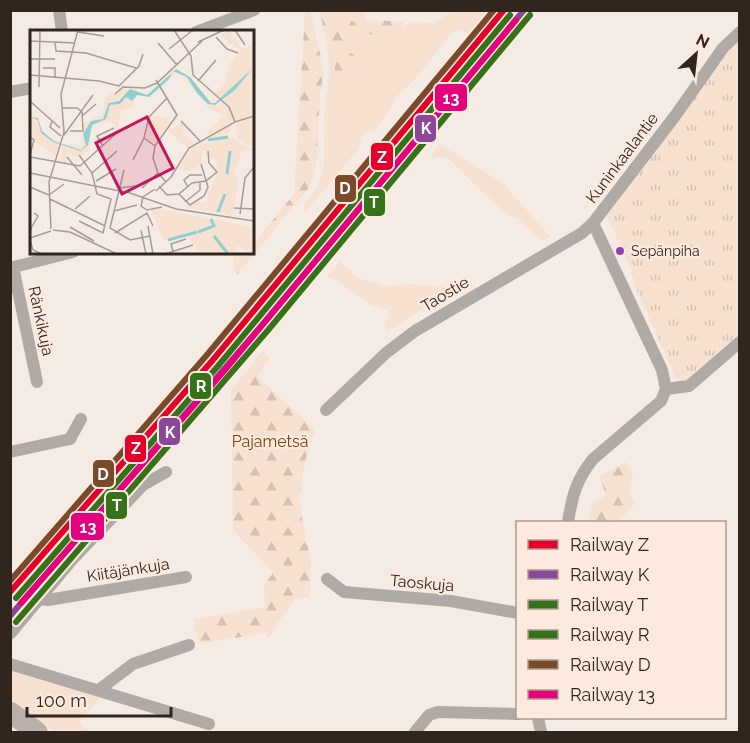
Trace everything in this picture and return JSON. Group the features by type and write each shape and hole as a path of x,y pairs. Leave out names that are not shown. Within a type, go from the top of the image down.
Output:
{"highway":[{"path":"10,712 37,732"}],"street":[{"path":"58,10 62,30"},
{"path":"201,30 254,10"},
{"name":"Kuninkaalantie","path":"666,389 662,370 593,223 675,116 723,48 740,32"},
{"path":"10,92 30,88"},
{"name":"Taostie","path":"326,410 386,352 415,331 582,233 593,223"},
{"path":"12,268 65,254"},
{"name":"Ränkikuja","path":"12,268 37,382"},
{"path":"568,521 578,479 593,459 660,401 666,389 689,386 740,342"},
{"path":"10,452 70,439 81,419"},
{"path":"10,634 72,560 143,484 166,472"},
{"name":"Kiitäjänkuja","path":"39,599 48,600 186,577"},
{"name":"Taoskuja","path":"327,579 344,592 451,601 516,613"},
{"path":"100,689 133,664 189,645"},
{"path":"10,664 100,689 209,724"},
{"path":"415,732 429,715 438,712 516,714"}],"green space":[{"path":"305,11 311,11 324,72 320,92 317,158 313,179 307,190 237,275 232,254 254,254 254,242 294,194"},
{"path":"320,11 329,11 355,22 357,34 346,50 362,60 340,88 336,79 334,58 328,54"},
{"path":"329,11 364,11 367,22 366,33 403,31 404,26 410,22 433,23 454,11 488,11 468,34 460,29 449,36 416,78 397,96 375,132 363,133 358,150 304,213 308,200 320,181 324,165 324,115 329,77 328,54 334,57 336,79 346,50 357,34"},
{"path":"373,20 403,22 403,31 379,37 366,33 367,22"},
{"path":"739,39 739,339 689,383 679,385 607,216 727,52"},
{"path":"439,144 504,184 550,237 542,241 518,219 506,214 447,158 439,156 430,158"},
{"path":"340,261 358,278 384,286 410,284 455,288 387,332 385,324 389,311 371,305 338,281 327,277"},
{"name":"Pajametsä","path":"263,351 270,359 257,377 315,429 305,461 300,493 301,513 311,562 310,597 294,600 267,639 266,633 198,644 194,619 265,607 264,585 273,573 233,530 231,389"},
{"path":"626,462 633,477 628,493 635,503 619,521 588,521 592,503 606,496 600,476"},
{"path":"10,668 102,694 80,723 90,732 56,732 11,700"}],"rail line":[{"name":"D","path":"10,581 206,356 494,10"},
{"name":"Z","path":"10,592 212,361 504,10"},
{"name":"K","path":"10,616 263,324 524,10"},
{"name":"R","path":"16,598 218,366 510,15"},
{"name":"T","path":"16,622 269,329 530,15"},
{"name":"13","path":"21,603 224,371 516,20"}],"place":[{"name":"Sepänpiha","path":"620,251"}]}
